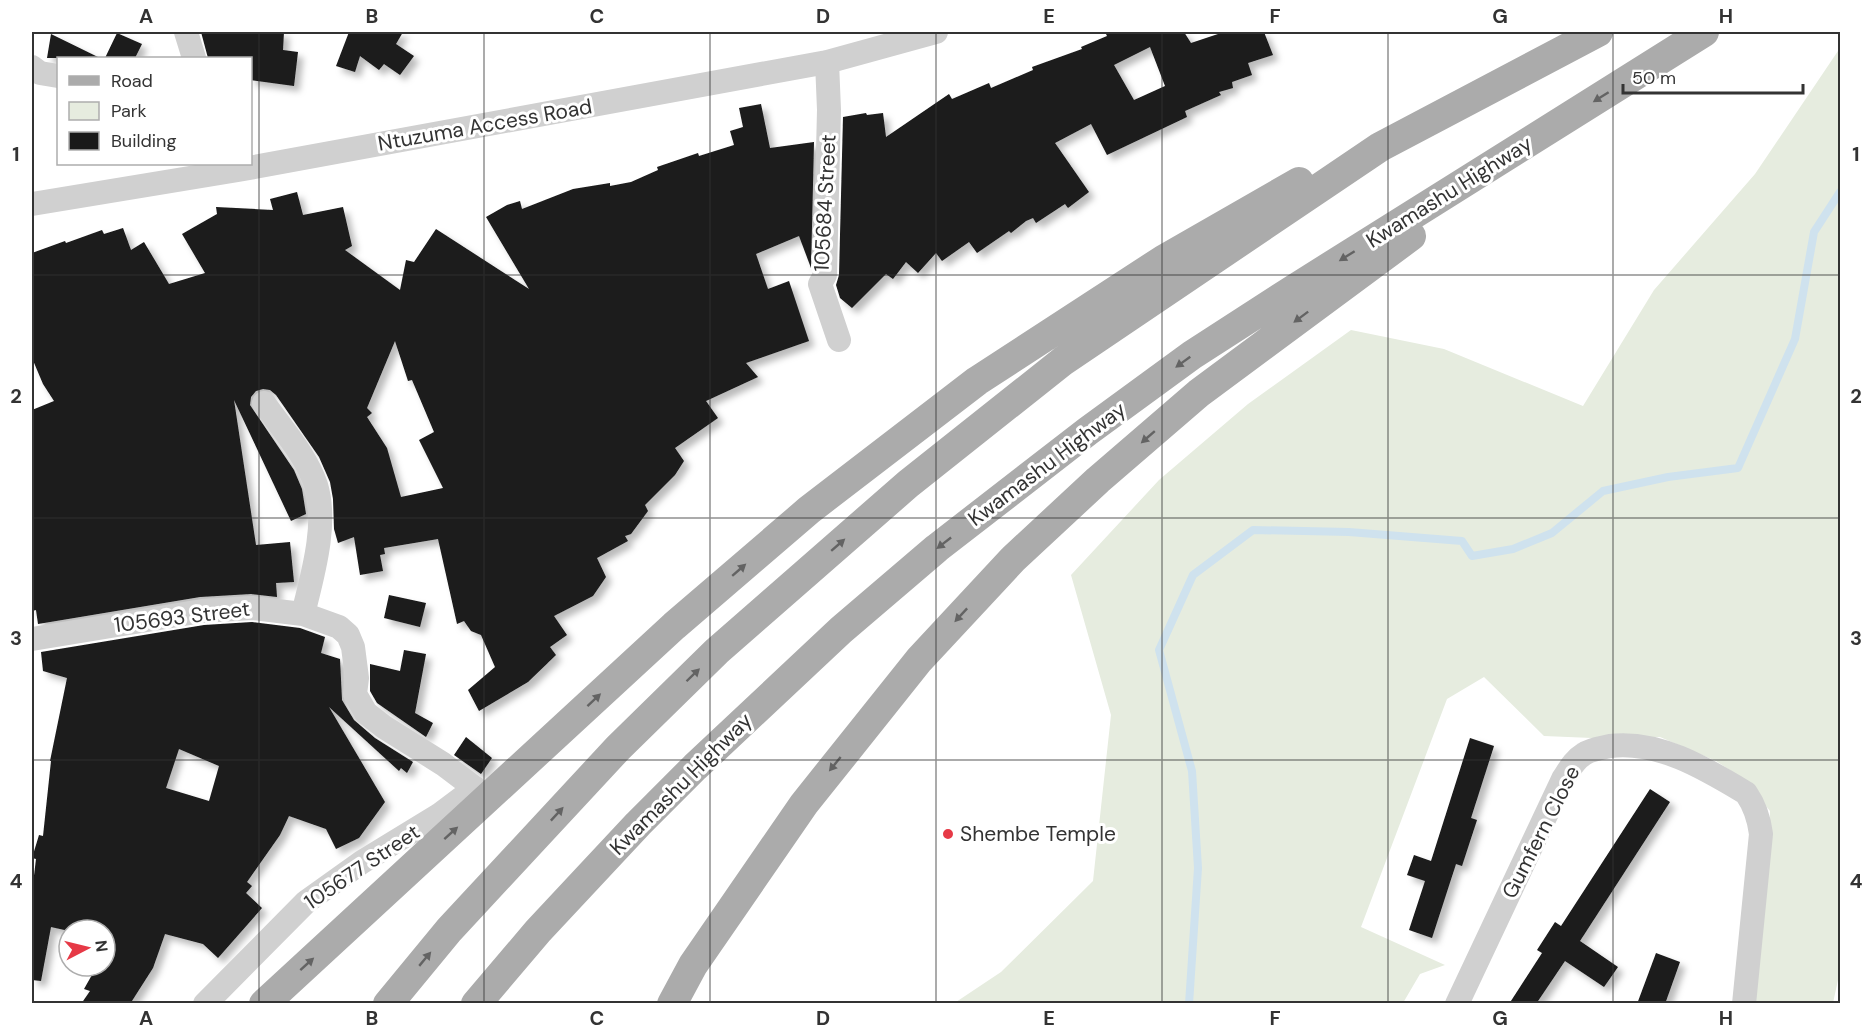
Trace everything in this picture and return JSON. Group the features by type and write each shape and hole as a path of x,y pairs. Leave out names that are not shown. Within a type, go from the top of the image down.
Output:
{"main road":[{"path":"264,1004 481,793 809,510 977,381 1163,260 1237,216 1309,176 1380,147 1598,32"},
{"name":"Kwamashu Highway","path":"476,1004 538,931 695,767 841,630 937,548 1088,431 1192,355 1317,274 1704,32"},
{"path":"672,1004 693,965 804,804 919,660 1013,559 1098,480 1200,393 1566,119"},
{"path":"388,1004 449,930 618,748 717,651 908,484 1063,361 1380,147"}],"street":[{"path":"186,32 194,57"},
{"name":"Ntuzuma Access Road","path":"252,164 827,62 936,32"},
{"name":"105684 Street","path":"827,62 830,110 828,211 825,275 820,284 839,340"},
{"path":"32,67 40,73 57,76"},
{"name":"Ntuzuma Access Road","path":"32,204 236,167"},
{"path":"264,403 300,453 318,492 319,531 314,570 303,614"},
{"name":"105693 Street","path":"32,639 202,610 252,608 303,614 339,627 348,635 356,660 355,694 366,712 384,727 443,764 481,793"},
{"name":"Gumfern Close","path":"1457,1004 1563,779 1576,760 1586,752 1619,745 1633,745 1659,750 1674,756 1746,793 1752,802 1760,822 1761,834 1744,1004"},
{"name":"105677 Street","path":"205,1004 306,902 362,862 439,815 481,793"}],"green space":[{"path":"1840,48 1840,976 1833,1003 1754,1003 1770,811 1745,780 1716,761 1660,737 1544,736 1484,677 1447,699 1361,927 1445,965 1420,974 1403,1003 953,1004 1001,972 1093,881 1111,715 1071,575 1159,480 1248,404 1351,330 1444,349 1583,406 1654,290 1755,174"}],"building":[{"path":"201,32 284,32 283,50 298,52 294,86 252,80 252,57 208,57"},
{"path":"349,32 403,32 396,44 414,56 400,75 384,64 379,70 360,56 355,72 336,66"},
{"path":"1105,32 1184,32 1191,43 1224,32 1264,32 1273,55 1248,63 1252,75 1232,82 1233,88 1219,92 1221,95 1185,111 1187,117 1107,155 1091,124 1055,143 1089,192 1068,208 1065,204 1036,223 1033,218 1026,221 1011,233 1009,231 977,253 969,242 942,261 936,253 918,273 906,262 893,279 886,274 852,308 840,298 836,285 839,275 843,117 883,113 886,137 949,94 952,99 989,83 991,88 1033,70 1032,67 1082,49 1081,47 1107,36","holes":["1150,47 1165,86 1134,100 1114,65"]},
{"path":"117,33 142,44 136,57 105,57"},
{"path":"51,34 98,57 57,57 47,58"},
{"path":"761,104 770,148 814,142 811,268 799,236 756,254 768,289 789,281 809,341 746,363 758,377 706,401 718,418 675,448 684,461 675,475 645,505 648,511 631,534 625,536 628,541 597,558 606,577 593,596 554,616 567,635 550,647 556,655 528,682 479,711 468,690 495,667 481,635 471,631 464,621 457,624 438,539 384,548 385,554 380,555 383,571 360,575 354,537 338,543 334,529 330,482 319,457 276,395 270,390 263,389 256,391 251,397 250,405 294,470 302,489 306,514 291,521 234,400 256,545 290,542 294,582 276,583 277,597 251,594 200,597 38,624 36,610 32,611 32,410 54,401 43,384 32,358 32,253 102,230 104,234 123,228 131,250 144,242 169,284 205,273 182,234 217,214 216,207 273,210 270,199 297,192 303,215 343,207 352,246 345,250 400,290 406,260 414,262 436,229 529,289 486,217 507,205 520,201 522,209 573,189 631,182 658,170 657,167 698,153 699,156 734,145 730,131 743,127 739,108","holes":["395,341 408,381 412,380 434,432 419,440 443,488 401,497 387,448 367,417 372,413 367,408"]},
{"path":"389,595 426,603 420,627 384,618"},
{"path":"252,622 300,628 325,637 321,653 340,659 342,700 354,720 375,738 413,762 407,773 401,768 399,771 329,707 385,802 359,838 336,849 326,829 289,816 280,835 247,882 252,886 246,893 262,908 218,958 203,944 165,934 153,968 130,1004 81,1004 90,991 84,989 90,978 117,978 117,918 57,918 57,928 51,927 41,981 32,980 32,892 36,859 32,858 39,835 43,836 50,761 67,678 43,671 41,652 204,625","holes":["179,749 219,766 209,801 166,788"]},
{"path":"404,650 426,654 415,713 433,723 426,737 377,703 370,691 370,664 400,671"},
{"path":"466,737 492,758 481,774 454,755"},
{"path":"1470,738 1494,746 1471,818 1477,820 1462,866 1456,864 1432,938 1409,930 1425,881 1407,875 1414,855 1431,861"},
{"path":"1650,789 1670,802 1580,941 1618,967 1604,987 1565,961 1536,1004 1509,1004 1542,953 1537,950 1555,922 1561,926"},
{"path":"1656,953 1680,962 1665,1004 1637,1004"}],"waterway":[{"path":"1189,1004 1198,868 1192,771 1159,650 1193,575 1253,530 1349,532 1462,541 1472,556 1513,549 1552,533 1603,491 1668,477 1738,468 1795,339 1814,232 1840,192"}],"place":[{"name":"Shembe Temple","path":"948,834"}]}
